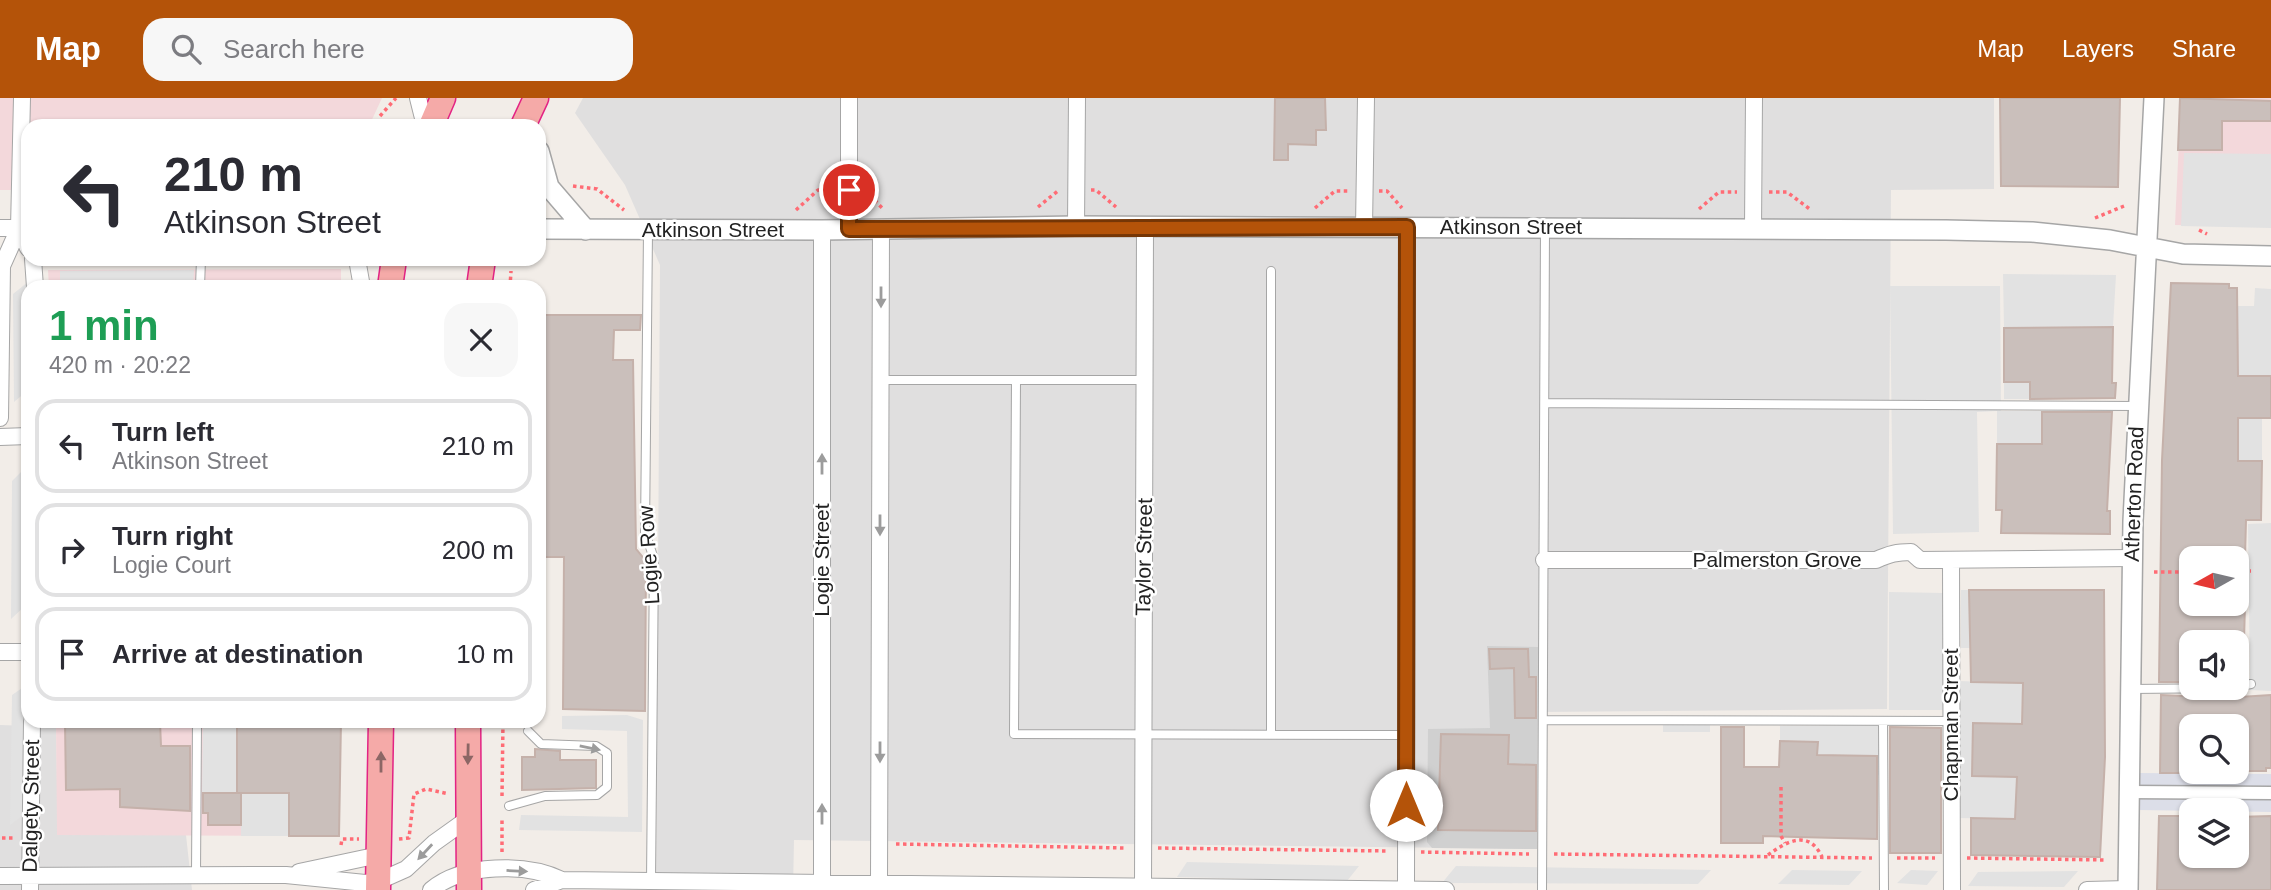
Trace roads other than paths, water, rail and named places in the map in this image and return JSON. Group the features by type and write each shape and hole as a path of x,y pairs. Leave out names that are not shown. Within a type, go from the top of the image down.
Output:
{"highway":[{"path":"434,119 443,98"},
{"path":"378,886 381,728"},
{"path":"468,728 470,881"}],"street":[{"path":"22,98 22,119"},
{"path":"418,98 423,119"},
{"path":"849,98 849,229"},
{"path":"1076,226 1077,98"},
{"path":"1364,228 1366,98"},
{"path":"1753,228 1754,98"},
{"name":"Atherton Road","path":"2128,890 2132,558 2137,406 2154,98"},
{"path":"546,174 550,187 586,230"},
{"name":"Atkinson Street","path":"546,229 822,230 1145,226 1753,228 2032,232 2109,240 2183,254 2271,256"},
{"name":"Taylor Street","path":"1143,887 1145,226"},
{"path":"1406,889 1407,227"},
{"path":"0,228 21,229"},
{"path":"879,883 881,229"},
{"name":"Logie Street","path":"822,230 822,886"},
{"path":"0,418 2,266 21,234"},
{"path":"0,437 21,436"},
{"name":"Palmerston Grove","path":"1544,560 1876,560 1892,552 1911,552 1920,560 2132,558"},
{"name":"Chapman Street","path":"1951,560 1952,890"},
{"path":"0,652 21,652"},
{"name":"Dalgety Street","path":"30,882 32,728"},
{"path":"2129,792 2271,793"},
{"path":"0,876 30,882 196,874 286,875 378,886 415,863 469,807"},
{"path":"286,875 379,847"},
{"path":"431,890 439,883 549,873 562,880"},
{"path":"534,890 562,880 822,886 879,883 1446,890"},
{"path":"2087,890 2128,890"}],"lane":[{"path":"1542,890 1545,228"},
{"name":"Logie Row","path":"648,230 645,532 654,559 651,881"},
{"path":"1271,271 1271,734"},
{"path":"881,380 1146,380"},
{"path":"1016,380 1014,734 1406,734"},
{"path":"1545,403 2137,406"},
{"path":"2130,689 2179,688"},
{"path":"1544,720 1952,721"},
{"path":"1884,721 1884,890"},
{"path":"196,874 197,728"},
{"path":"509,806 545,796 597,795 607,787 607,754 596,746 541,744 528,732"}]}
